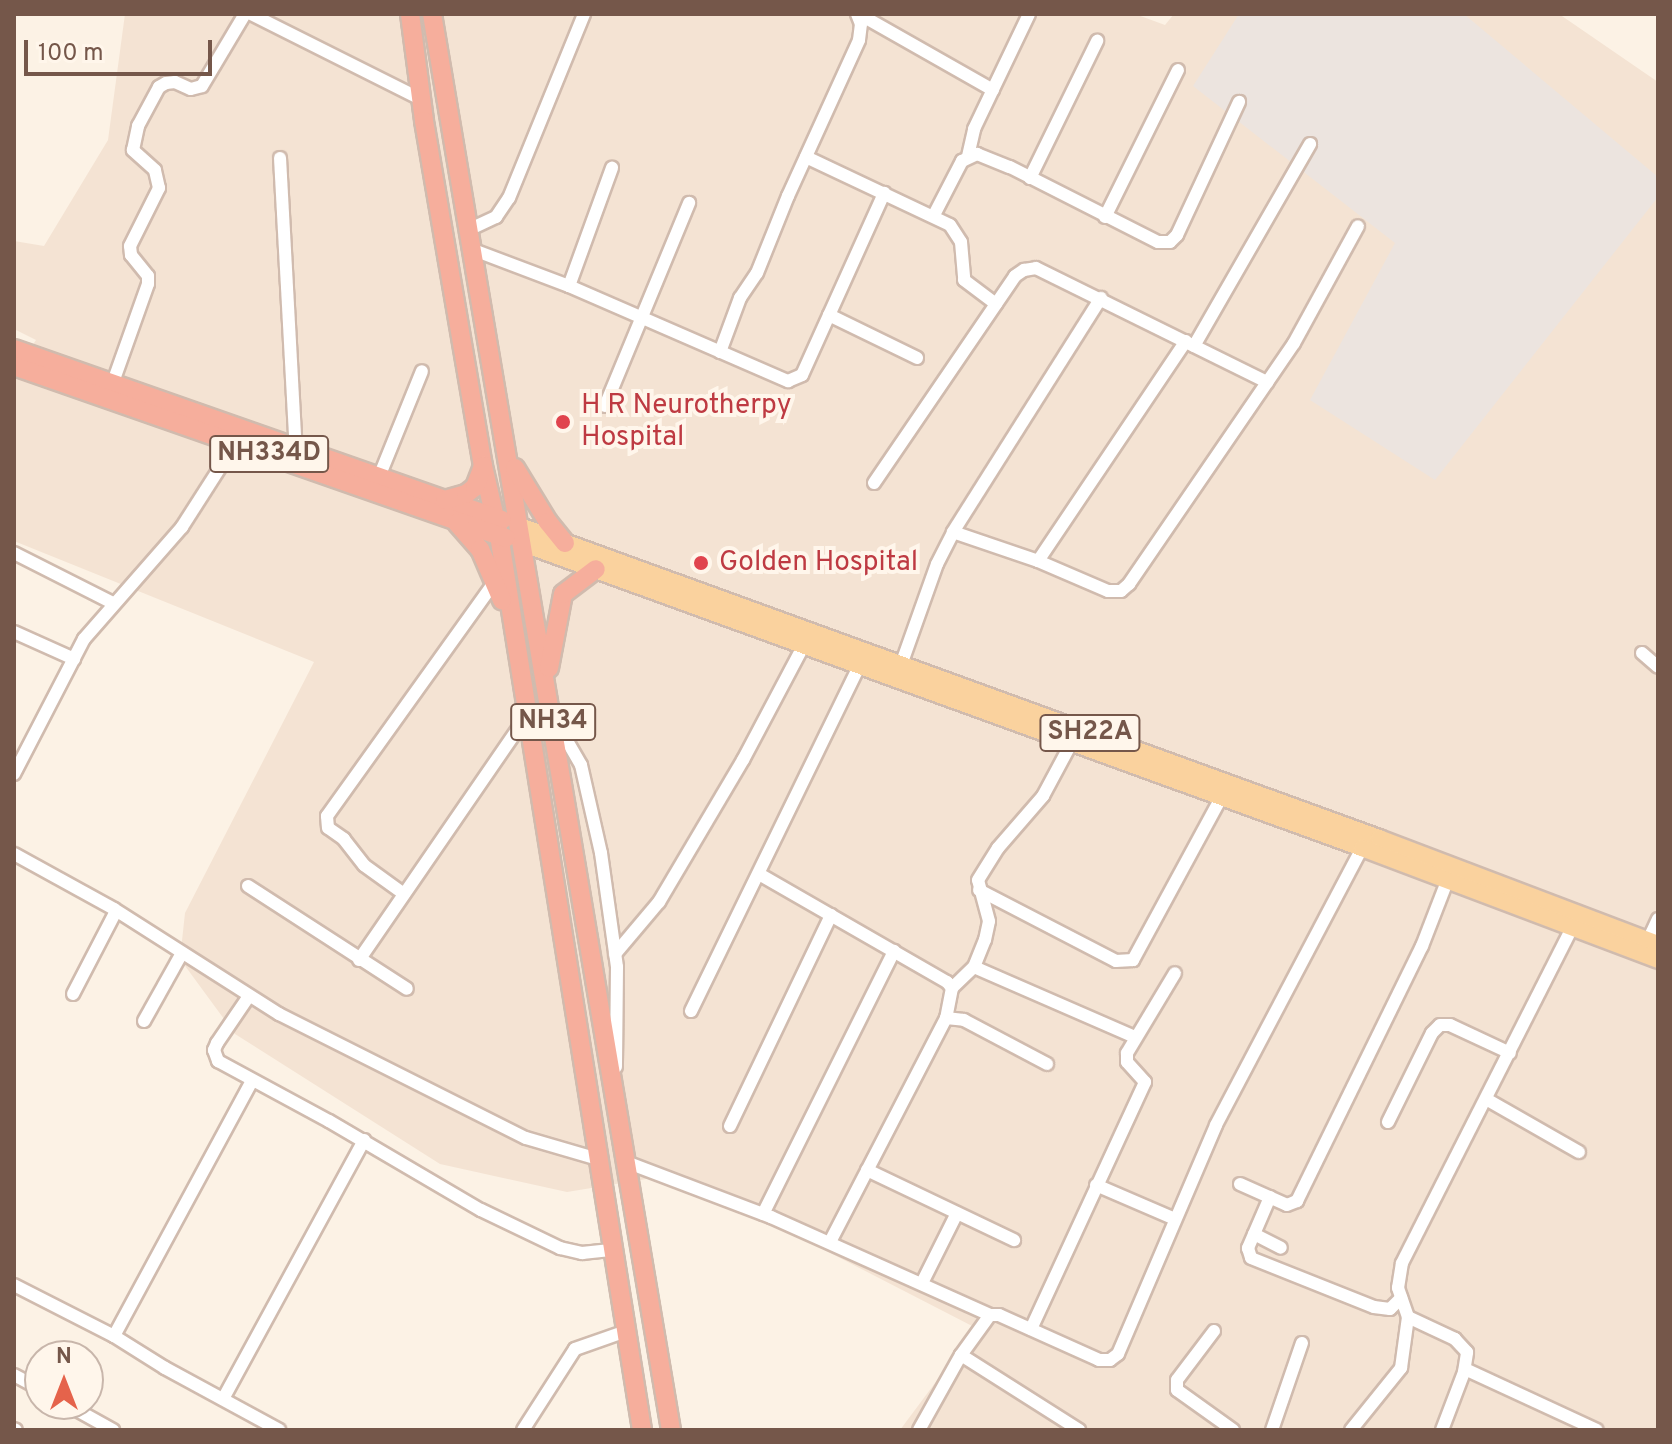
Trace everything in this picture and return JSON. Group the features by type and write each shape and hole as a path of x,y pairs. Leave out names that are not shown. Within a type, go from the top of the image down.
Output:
{"highway":[{"name":"NH34","path":"410,14 421,99 528,714 642,1430"},
{"name":"NH34","path":"432,14 671,1430"},
{"name":"NH334D","path":"14,349 445,500 522,535"},
{"name":"NH334D","path":"14,366 453,519 497,526"},
{"path":"507,450 542,513 565,543"},
{"path":"445,500 466,494 475,487 483,466"},
{"path":"453,519 480,549 513,624"},
{"path":"546,683 563,594 596,569"}],"main road":[{"name":"SH22A","path":"522,535 565,543 901,665 1651,949"},
{"name":"SH22A","path":"522,535 596,569 1448,879 1572,928 1651,949"}],"street":[{"path":"112,385 148,284 148,276 131,255 130,246 159,188 155,170 133,150 138,126 159,87 175,82 191,89 202,86 245,14"},
{"path":"251,14 421,99"},
{"path":"584,14 509,198 496,217 470,240 778,378 796,380 802,375 884,193"},
{"path":"858,14 993,90"},
{"path":"720,352 740,298 757,273 859,40 861,24 858,14"},
{"path":"968,156 974,129 1029,14"},
{"path":"1030,178 1097,41"},
{"path":"1105,217 1178,70"},
{"path":"934,215 962,161 977,154 1158,242 1170,242 1177,235 1239,102"},
{"path":"1038,561 1190,344 1310,144"},
{"path":"806,157 934,215 958,234 964,280 996,304"},
{"path":"280,158 296,449"},
{"path":"569,286 612,168"},
{"path":"605,406 689,203"},
{"path":"953,532 1038,561 1090,584 1121,591 1129,584 1303,329 1358,226"},
{"path":"874,483 1015,276 1024,270 1036,268 1267,382"},
{"path":"901,665 937,564 953,532 1101,298"},
{"path":"829,315 917,358"},
{"path":"379,477 422,371"},
{"path":"14,774 84,639 182,527 235,444"},
{"path":"14,553 113,603"},
{"path":"404,894 364,865 344,839 328,828 327,816 495,581"},
{"path":"14,632 74,659"},
{"path":"615,954 659,902 743,760 804,645"},
{"path":"1642,653 1658,667"},
{"path":"691,1011 860,665"},
{"path":"359,960 528,714"},
{"path":"551,714 587,781 615,954 618,995 615,1098"},
{"path":"830,1242 946,1018 952,988 974,967 989,921 979,890 982,872 1043,796 1072,742"},
{"path":"979,890 1116,961 1133,960 1222,796"},
{"path":"626,1162 830,1242 990,1315 999,1315 1099,1360 1110,1360 1118,1354 1135,1320 1216,1125 1362,848"},
{"path":"14,854 116,911 249,996 526,1138 598,1159"},
{"path":"759,874 952,988"},
{"path":"1240,1184 1287,1205 1297,1201 1422,946 1448,879"},
{"path":"248,886 407,989"},
{"path":"73,994 116,911"},
{"path":"730,1126 831,915"},
{"path":"1651,949 1658,919"},
{"path":"1351,1430 1401,1368 1408,1317 1401,1298 1402,1263 1572,928"},
{"path":"763,1214 894,951"},
{"path":"144,1021 182,953"},
{"path":"974,967 1135,1037"},
{"path":"1031,1329 1145,1082 1127,1062 1135,1037 1175,973"},
{"path":"249,996 214,1050 218,1061 364,1140 481,1210 560,1248 582,1253 613,1250"},
{"path":"946,1018 964,1020 1047,1064"},
{"path":"1388,1122 1432,1033 1440,1025 1450,1025 1510,1053"},
{"path":"114,1336 252,1081"},
{"path":"1486,1099 1579,1152"},
{"path":"223,1399 364,1140"},
{"path":"867,1170 1014,1240"},
{"path":"1096,1185 1175,1219"},
{"path":"1270,1197 1249,1254 1260,1264 1383,1309 1390,1309 1401,1298"},
{"path":"922,1283 957,1213"},
{"path":"1254,1234 1281,1248"},
{"path":"14,1285 114,1336 279,1430"},
{"path":"919,1430 961,1355 990,1315"},
{"path":"1408,1317 1464,1346 1467,1352 1465,1369 1444,1429"},
{"path":"523,1430 575,1349 626,1331"},
{"path":"1214,1331 1177,1380 1177,1390 1233,1430"},
{"path":"1272,1430 1302,1343"},
{"path":"961,1355 1079,1430"},
{"path":"1465,1369 1597,1430"},
{"path":"95,1420 113,1430"}],"shaded area":[{"path":"125,14 1135,14 1165,25 1174,14 1559,14 1658,82 1658,1430 900,1430 976,1328 677,1174 567,1192 440,1164 235,1034 180,959 185,913 314,662 14,541 14,373 36,340 14,329 14,241 44,246 108,140"},
{"path":"1239,14 1464,14 1658,177 1658,197 1435,480 1310,400 1395,243 1193,86"}],"place":[{"name":"H R Neurotherpy Hospital","path":"563,422"},
{"name":"Golden Hospital","path":"701,563"}]}
